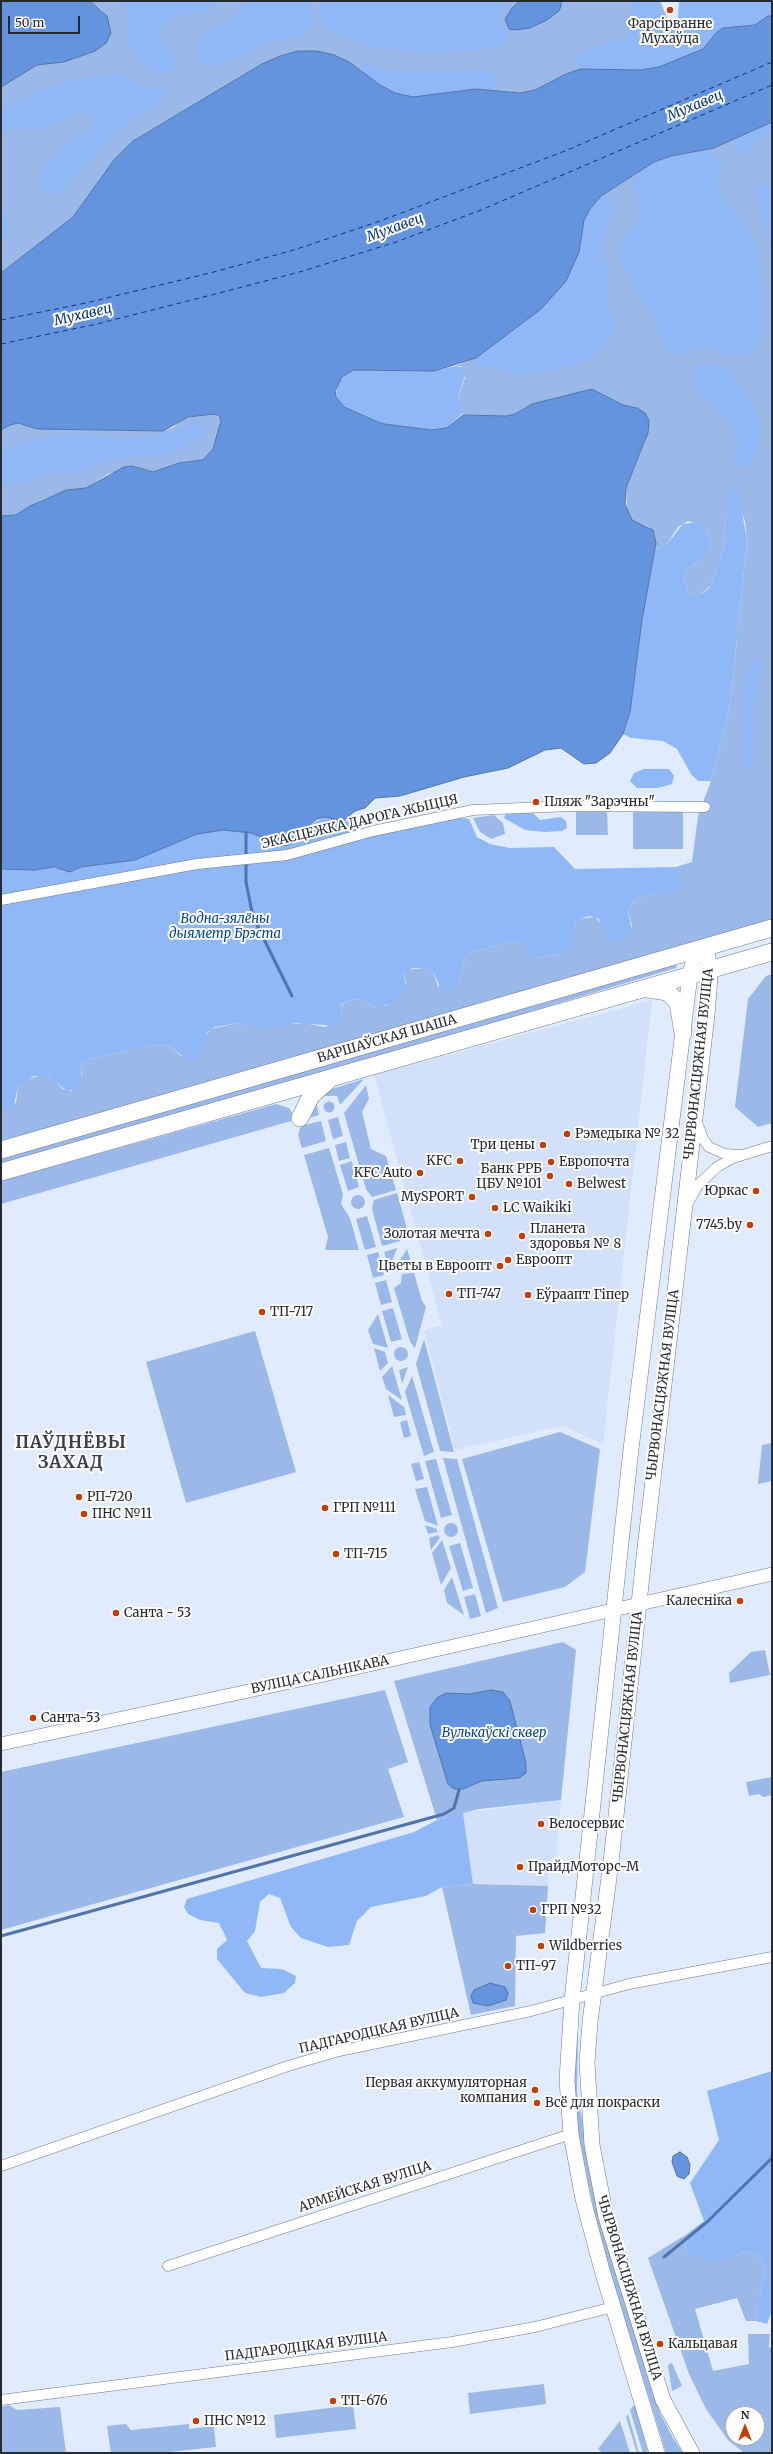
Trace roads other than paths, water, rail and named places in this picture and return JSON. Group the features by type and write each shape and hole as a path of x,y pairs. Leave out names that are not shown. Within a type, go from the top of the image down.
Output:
{"highway":[{"name":"ВАРШАЎСКАЯ ШАША","path":"1,1150 772,928"},
{"name":"ВАРШАЎСКАЯ ШАША","path":"1,1172 772,952"},
{"path":"645,988 668,992 678,1003 683,1033"},
{"path":"268,1096 283,1099 290,1103 300,1118 311,1096 332,1078"}],"main road":[{"name":"ЧЫРВОНАСЦЯЖНАЯ ВУЛІЦА","path":"692,2453 672,2418 656,2380 620,2265 601,2196 588,2113 588,2055 593,1993 614,1840 638,1605 710,970 702,948"},
{"name":"ЧЫРВОНАСЦЯЖНАЯ ВУЛІЦА","path":"657,2453 613,2307 583,2199 570,2134 567,2080 572,2000 613,1610 660,1205 690,975 702,948"}],"street":[{"name":"ЭКАСЦЕЖКА ДАРОГА ЖЫЦЦЯ","path":"1,900 198,864 287,855 373,831 473,810 580,806 705,807"},
{"path":"695,1112 700,1133 710,1147 725,1154 744,1155"},
{"path":"683,1214 693,1192 704,1177 724,1163 772,1146"},
{"name":"ВУЛІЦА САЛЬНІКАВА","path":"1,1744 638,1605 772,1574"},
{"name":"ПАДГАРОДЦКАЯ ВУЛІЦА","path":"1,2166 321,2056 402,2036 535,2010 629,1984 772,1957"},
{"name":"АРМЕЙСКАЯ ВУЛІЦА","path":"168,2266 570,2134"},
{"name":"ПАДГАРОДЦКАЯ ВУЛІЦА","path":"1,2400 472,2338 534,2327 613,2307"}],"water":[{"path":"1,1 90,1 107,16 111,33 106,43 95,51 64,62 37,65 1,87"},
{"path":"520,1 561,1 561,6 559,11 547,20 530,28 515,30 509,29 505,19 512,8"},
{"name":"Мухавец","path":"768,16 772,16 772,122 714,148 671,156 654,162 601,196 590,209 584,220 579,252 566,281 541,309 476,358 434,371 353,370 342,377 335,391 336,397 344,407 376,421 384,424 431,430 447,428 463,415 506,416 515,414 532,404 592,389 623,405 637,408 645,413 649,421 648,433 626,488 625,504 632,520 653,530 656,543 642,620 630,712 623,734 610,753 596,763 584,764 561,748 545,750 508,768 464,777 400,796 375,798 365,808 355,811 343,821 325,817 317,819 309,825 295,842 285,846 251,833 223,830 197,834 135,860 81,867 70,872 54,867 34,870 1,869 1,516 16,515 30,506 66,490 86,488 124,467 132,466 153,472 179,463 203,460 213,449 221,421 219,416 214,414 188,417 163,431 37,429 18,423 1,430 1,273 73,217 114,160 133,141 262,64 280,56 298,51 317,51 334,55 349,62 380,85 395,93 413,97 476,89 520,93 535,90 566,74 581,69 640,70 659,67 703,49 717,32 723,28 755,25"},
{"path":"491,1690 503,1692 510,1701 526,1763 526,1773 519,1778 482,1781 463,1789 454,1789 448,1784 430,1725 430,1707 437,1698 446,1693 470,1694"},
{"path":"490,1983 505,1987 508,1993 506,2000 488,2006 473,2003 471,1996 474,1990"},
{"path":"680,2152 687,2157 690,2165 689,2174 684,2179 677,2176 672,2162 673,2156"}],"waterway":[{"path":"246,832 246,882 253,917 292,996"},
{"path":"1,1936 444,1814 454,1808 459,1790"},
{"path":"664,2257 707,2222 772,2158"}],"place":[{"name":"Фарсірванне Мухаўца","path":"670,10"},
{"name":"Пляж \"Зарэчны\"","path":"536,802"},
{"name":"Рэмедыка № 32","path":"567,1134"},
{"name":"Три цены","path":"543,1145"},
{"name":"KFC","path":"460,1161"},
{"name":"Европочта","path":"551,1162"},
{"name":"KFC Auto","path":"420,1173"},
{"name":"Банк РРБ ЦБУ №101","path":"550,1176"},
{"name":"Belwest","path":"569,1184"},
{"name":"Юркас","path":"756,1191"},
{"name":"MySPORT","path":"472,1197"},
{"name":"LC Waikiki","path":"495,1208"},
{"name":"7745.by","path":"750,1225"},
{"name":"Золотая мечта","path":"488,1234"},
{"name":"Планета здоровья № 8","path":"522,1236"},
{"name":"Евроопт","path":"508,1260"},
{"name":"Цветы в Евроопт","path":"500,1266"},
{"name":"ТП-747","path":"449,1294"},
{"name":"Еўраапт Гіпер","path":"528,1295"},
{"name":"ТП-717","path":"262,1312"},
{"name":"РП-720","path":"79,1497"},
{"name":"ГРП №111","path":"325,1508"},
{"name":"ПНС №11","path":"84,1514"},
{"name":"ТП-715","path":"336,1554"},
{"name":"Калесніка","path":"740,1601"},
{"name":"Санта - 53","path":"116,1613"},
{"name":"Санта-53","path":"33,1718"},
{"name":"Велосервис","path":"541,1824"},
{"name":"ПрайдМоторс-М","path":"520,1867"},
{"name":"ГРП №32","path":"533,1910"},
{"name":"Wildberries","path":"541,1946"},
{"name":"ТП-97","path":"508,1966"},
{"name":"Первая аккумуляторная компания","path":"535,2090"},
{"name":"Всё для покраски","path":"537,2103"},
{"name":"Кальцавая","path":"660,2344"},
{"name":"ТП-676","path":"333,2401"},
{"name":"ПНС №12","path":"196,2421"}],"district":[{"name":"ПАЎДНЁВЫ ЗАХАД","path":"71,1453"}],"park label":[{"name":"Водна-зялёны дыяметр Брэста","path":"225,926"},
{"name":"Вулькаўскі сквер","path":"494,1733"}]}
